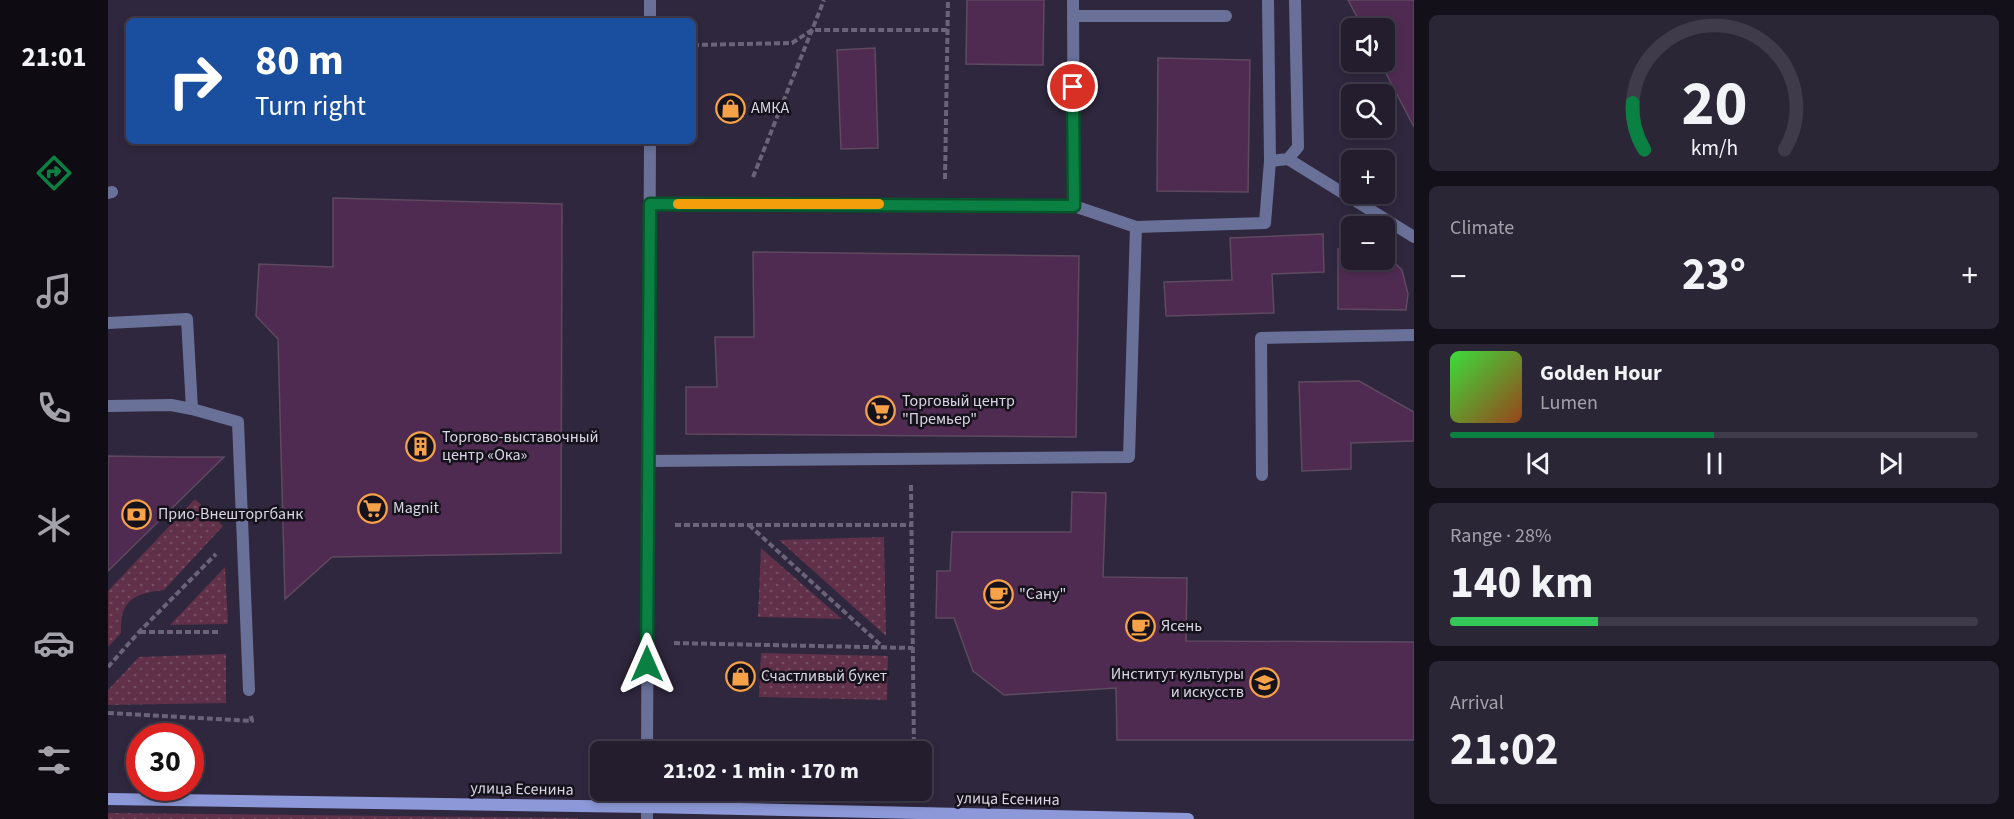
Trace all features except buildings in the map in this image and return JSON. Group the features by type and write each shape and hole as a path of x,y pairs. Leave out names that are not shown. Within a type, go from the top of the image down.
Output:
{"main road":[{"name":"улица Есенина","path":"108,799 647,813 1188,819"}],"street":[{"path":"650,0 650,18"},
{"path":"1073,0 1074,206"},
{"path":"650,204 1074,206 1136,227 1265,223 1270,161 1268,0"},
{"path":"1288,159 1298,147 1295,0"},
{"path":"1073,16 1226,16"},
{"path":"647,741 650,144"},
{"path":"1270,161 1288,159 1414,237"},
{"path":"647,460 1129,457 1136,227"},
{"path":"108,323 187,319 192,409"},
{"path":"1262,476 1261,338 1414,335"},
{"path":"108,406 171,405 237,422 249,690"}],"path":[{"path":"742,204 824,0"},
{"path":"945,205 948,0"},
{"path":"696,45 792,42 812,30 948,30"},
{"path":"911,459 914,741"},
{"path":"648,525 912,525"},
{"path":"748,525 884,648"},
{"path":"108,667 139,632 242,528"},
{"path":"139,632 247,631"},
{"path":"647,642 913,648"},
{"path":"108,713 252,721 249,690"}],"shaded area":[{"path":"195,499 223,526 164,590 144,594 126,606 121,622 121,633 108,647 108,591"},
{"path":"884,537 886,636 779,540"},
{"path":"761,548 842,619 758,617"},
{"path":"225,567 228,624 170,625"},
{"path":"761,653 888,656 887,700 759,697"},
{"path":"226,654 226,703 108,705 108,690 139,657"},
{"path":"108,813 578,818 578,819 108,819"}],"slow traffic":[{"path":"678,204 879,204"}],"place":[{"name":"АМКА","path":"730,108"},
{"name":"Торговый центр \"Премьер\"","path":"881,410"},
{"name":"Торгово-выставочный центр «Ока»","path":"421,446"},
{"name":"Magnit","path":"372,508"},
{"name":"Прио-Внешторгбанк","path":"137,514"},
{"name":"\"Сану\"","path":"998,594"},
{"name":"Ясень","path":"1140,626"},
{"name":"Счастливый букет","path":"740,676"},
{"name":"Институт культуры и искусств","path":"1265,683"}],"route":[{"path":"647,664 650,204 1074,206 1073,87"}]}
